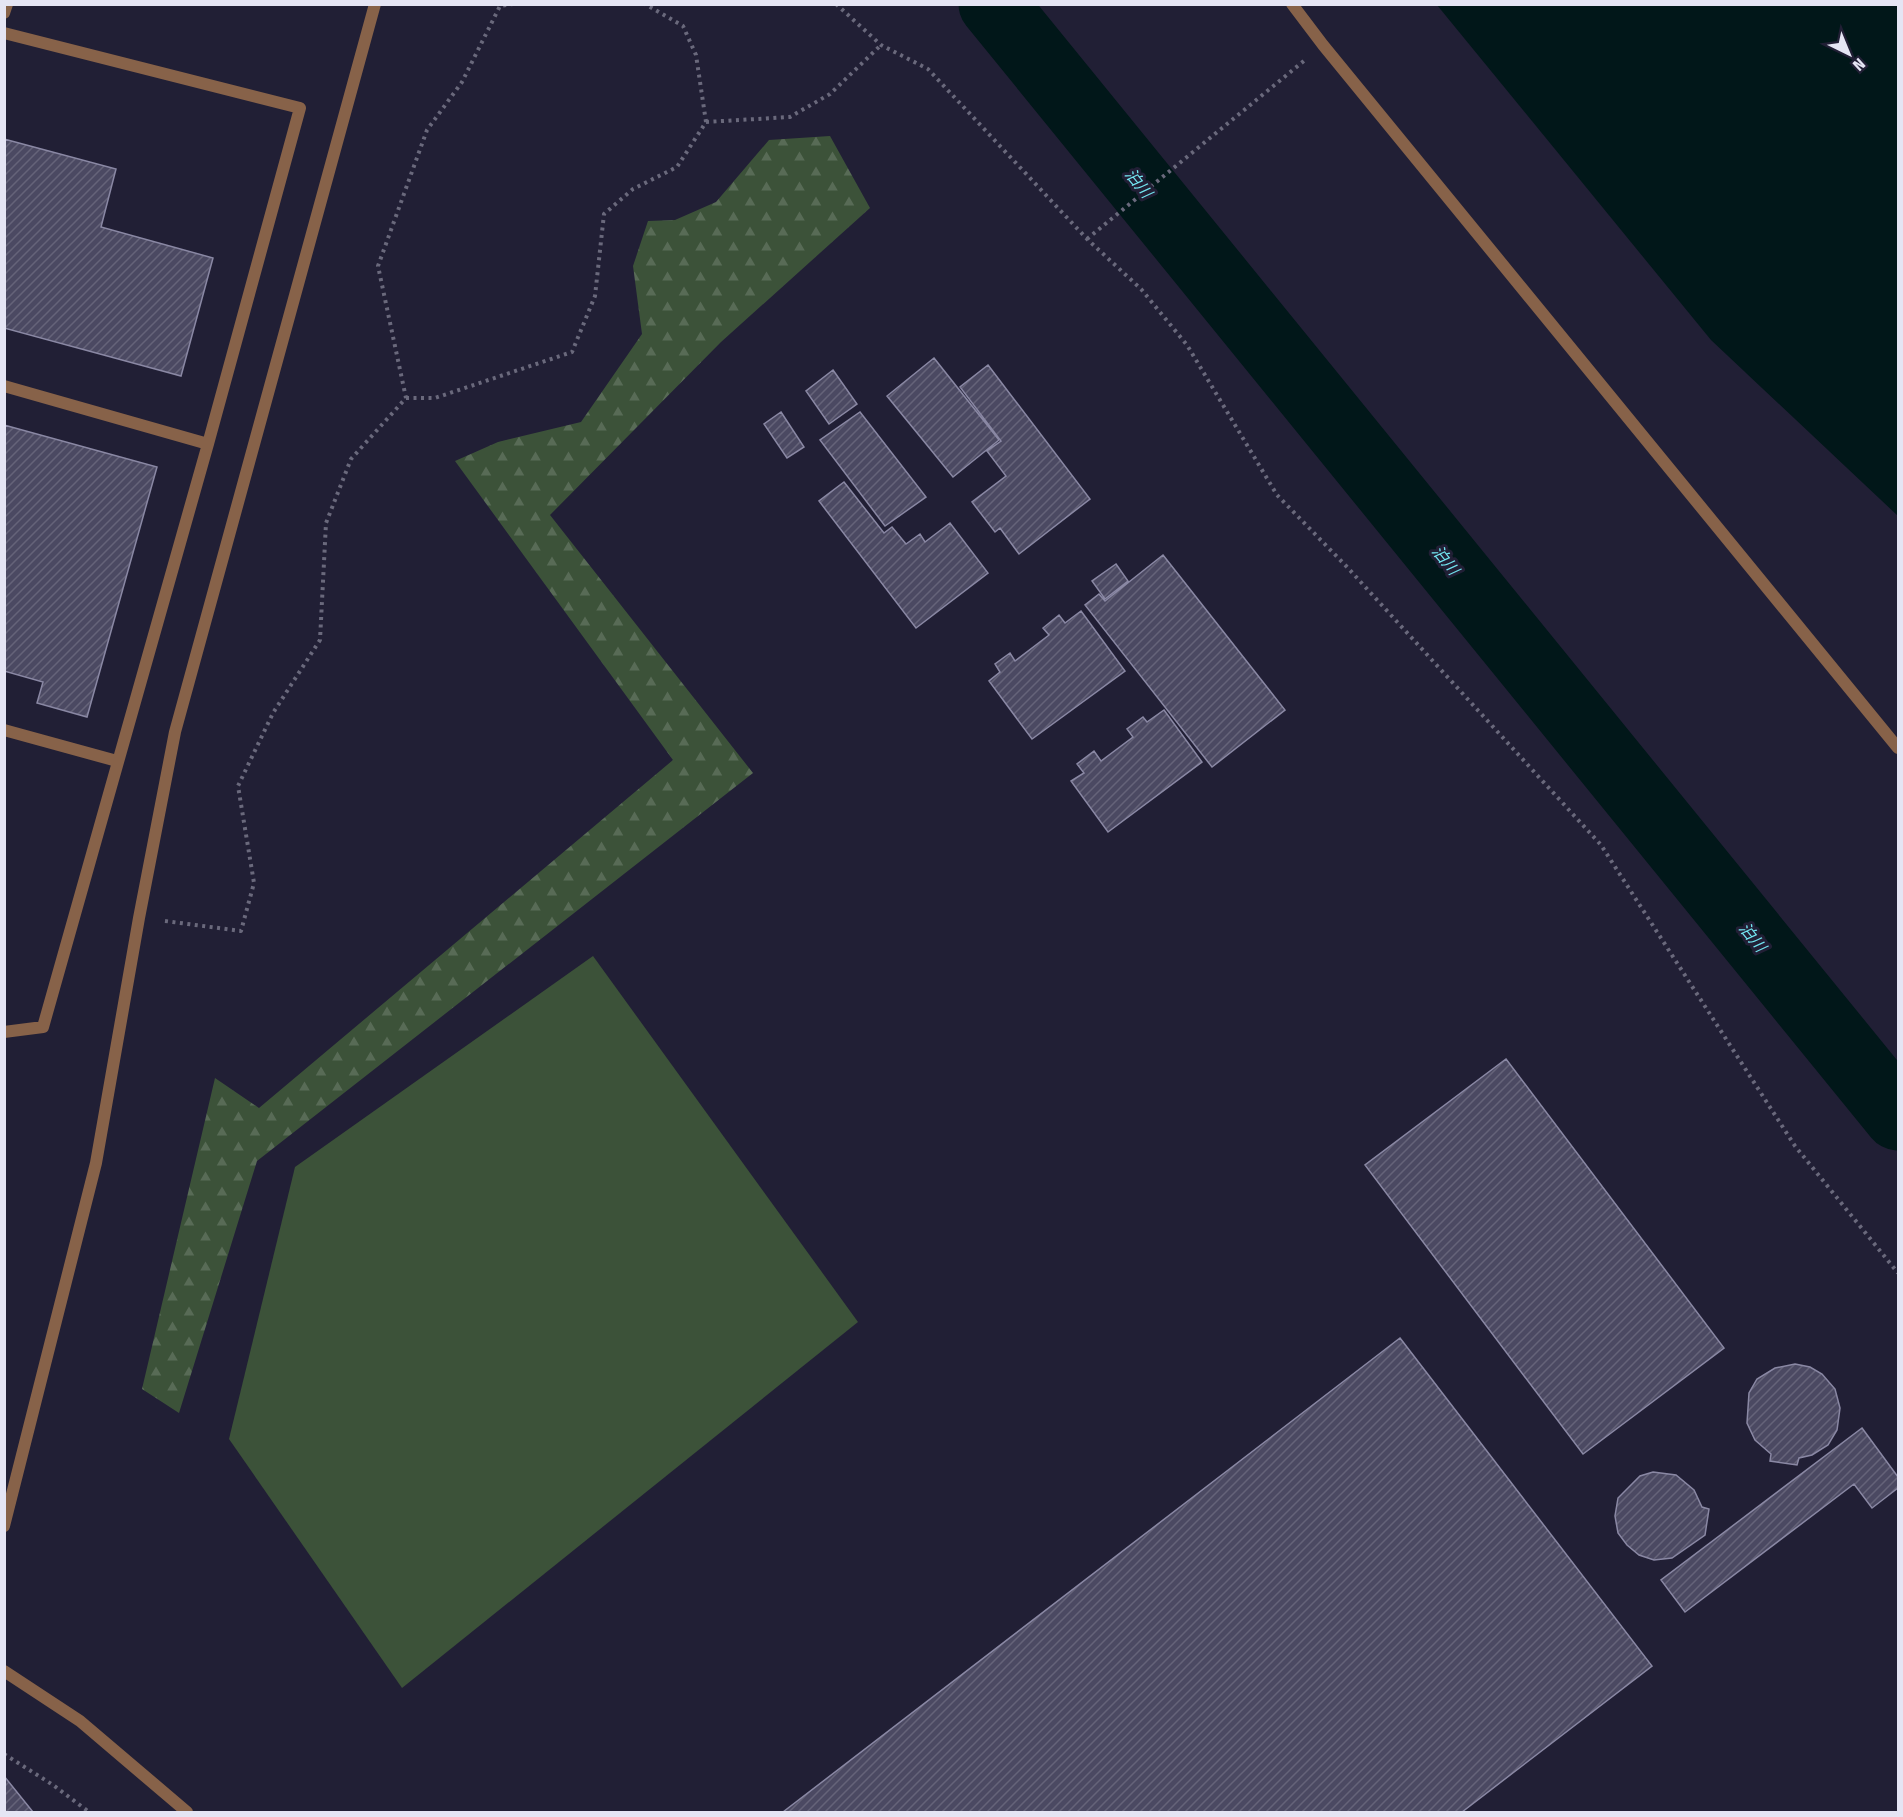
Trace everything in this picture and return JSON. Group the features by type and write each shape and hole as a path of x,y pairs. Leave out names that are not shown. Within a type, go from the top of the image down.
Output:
{"street":[{"path":"4,14 7,4"},
{"path":"4,1526 96,1163 175,732 375,4"},
{"path":"1292,4 1323,45 1899,748"},
{"path":"4,33 300,108 208,444 43,1027 4,1032"},
{"path":"4,386 208,444"},
{"path":"4,730 117,761"},
{"path":"4,1671 80,1721 187,1812"}],"path":[{"path":"406,398 378,266 427,130 462,82 500,5 513,4"},
{"path":"140,918 241,931 254,883 238,786 273,713 320,640 326,523 351,459 406,398 435,398 572,352 595,297 604,214 633,189 677,167 706,122 696,55 683,26 645,4"},
{"path":"836,4 881,45 928,69 1087,239 1141,289 1187,345 1277,495 1355,576 1601,845 1795,1146 1899,1273"},
{"path":"706,122 790,117 830,94 881,45"},
{"path":"1087,239 1323,45"},
{"path":"4,1754 53,1785 89,1812"}],"green space":[{"path":"830,136 870,208 721,342 550,515 753,773 257,1161 179,1413 142,1389 215,1078 259,1108 673,760 455,461 498,442 581,422 642,334 633,266 648,221 675,220 716,202 769,140"},
{"path":"593,956 858,1322 402,1688 229,1439 295,1167"}],"shaded area":[{"path":"1437,5 1898,5 1898,516 1711,340"}],"building":[{"path":"4,139 116,169 101,227 213,258 181,376 4,328"},
{"path":"934,358 999,440 953,477 887,396"},
{"path":"988,365 1090,499 1019,554 1000,528 995,532 972,502 1006,476 987,451 1001,441 960,387"},
{"path":"833,370 857,404 829,424 806,391"},
{"path":"781,412 804,447 787,458 764,424"},
{"path":"860,412 926,497 885,526 820,440"},
{"path":"4,425 157,467 87,717 37,703 43,682 4,671"},
{"path":"844,482 884,533 892,527 906,544 920,534 925,542 950,523 988,573 916,628 819,501"},
{"path":"1163,555 1285,710 1212,767 1085,605 1099,594 1105,601"},
{"path":"1116,564 1128,581 1105,599 1092,581"},
{"path":"1081,611 1125,671 1032,739 989,681 1000,672 995,664 1010,653 1015,661 1049,635 1043,628 1059,615 1065,623"},
{"path":"1164,710 1202,762 1108,832 1071,781 1084,773 1077,764 1094,751 1101,761 1133,737 1127,729 1143,717 1147,722"},
{"path":"1506,1059 1724,1348 1583,1454 1365,1165"},
{"path":"1400,1338 1652,1666 1462,1812 783,1812"},
{"path":"1795,1364 1810,1367 1822,1374 1835,1389 1840,1408 1837,1430 1828,1445 1812,1455 1799,1458 1797,1465 1770,1461 1771,1454 1755,1440 1747,1423 1749,1393 1757,1379 1775,1368"},
{"path":"1862,1428 1898,1477 1898,1488 1872,1508 1854,1484 1685,1612 1661,1580"},
{"path":"1653,1472 1676,1475 1694,1490 1702,1507 1709,1509 1705,1535 1672,1558 1654,1560 1639,1555 1618,1533 1615,1516 1618,1498 1640,1476"},
{"path":"4,1776 33,1812 4,1812"}],"waterway":[{"name":"泊川","path":"993,4 1898,1116"}]}
